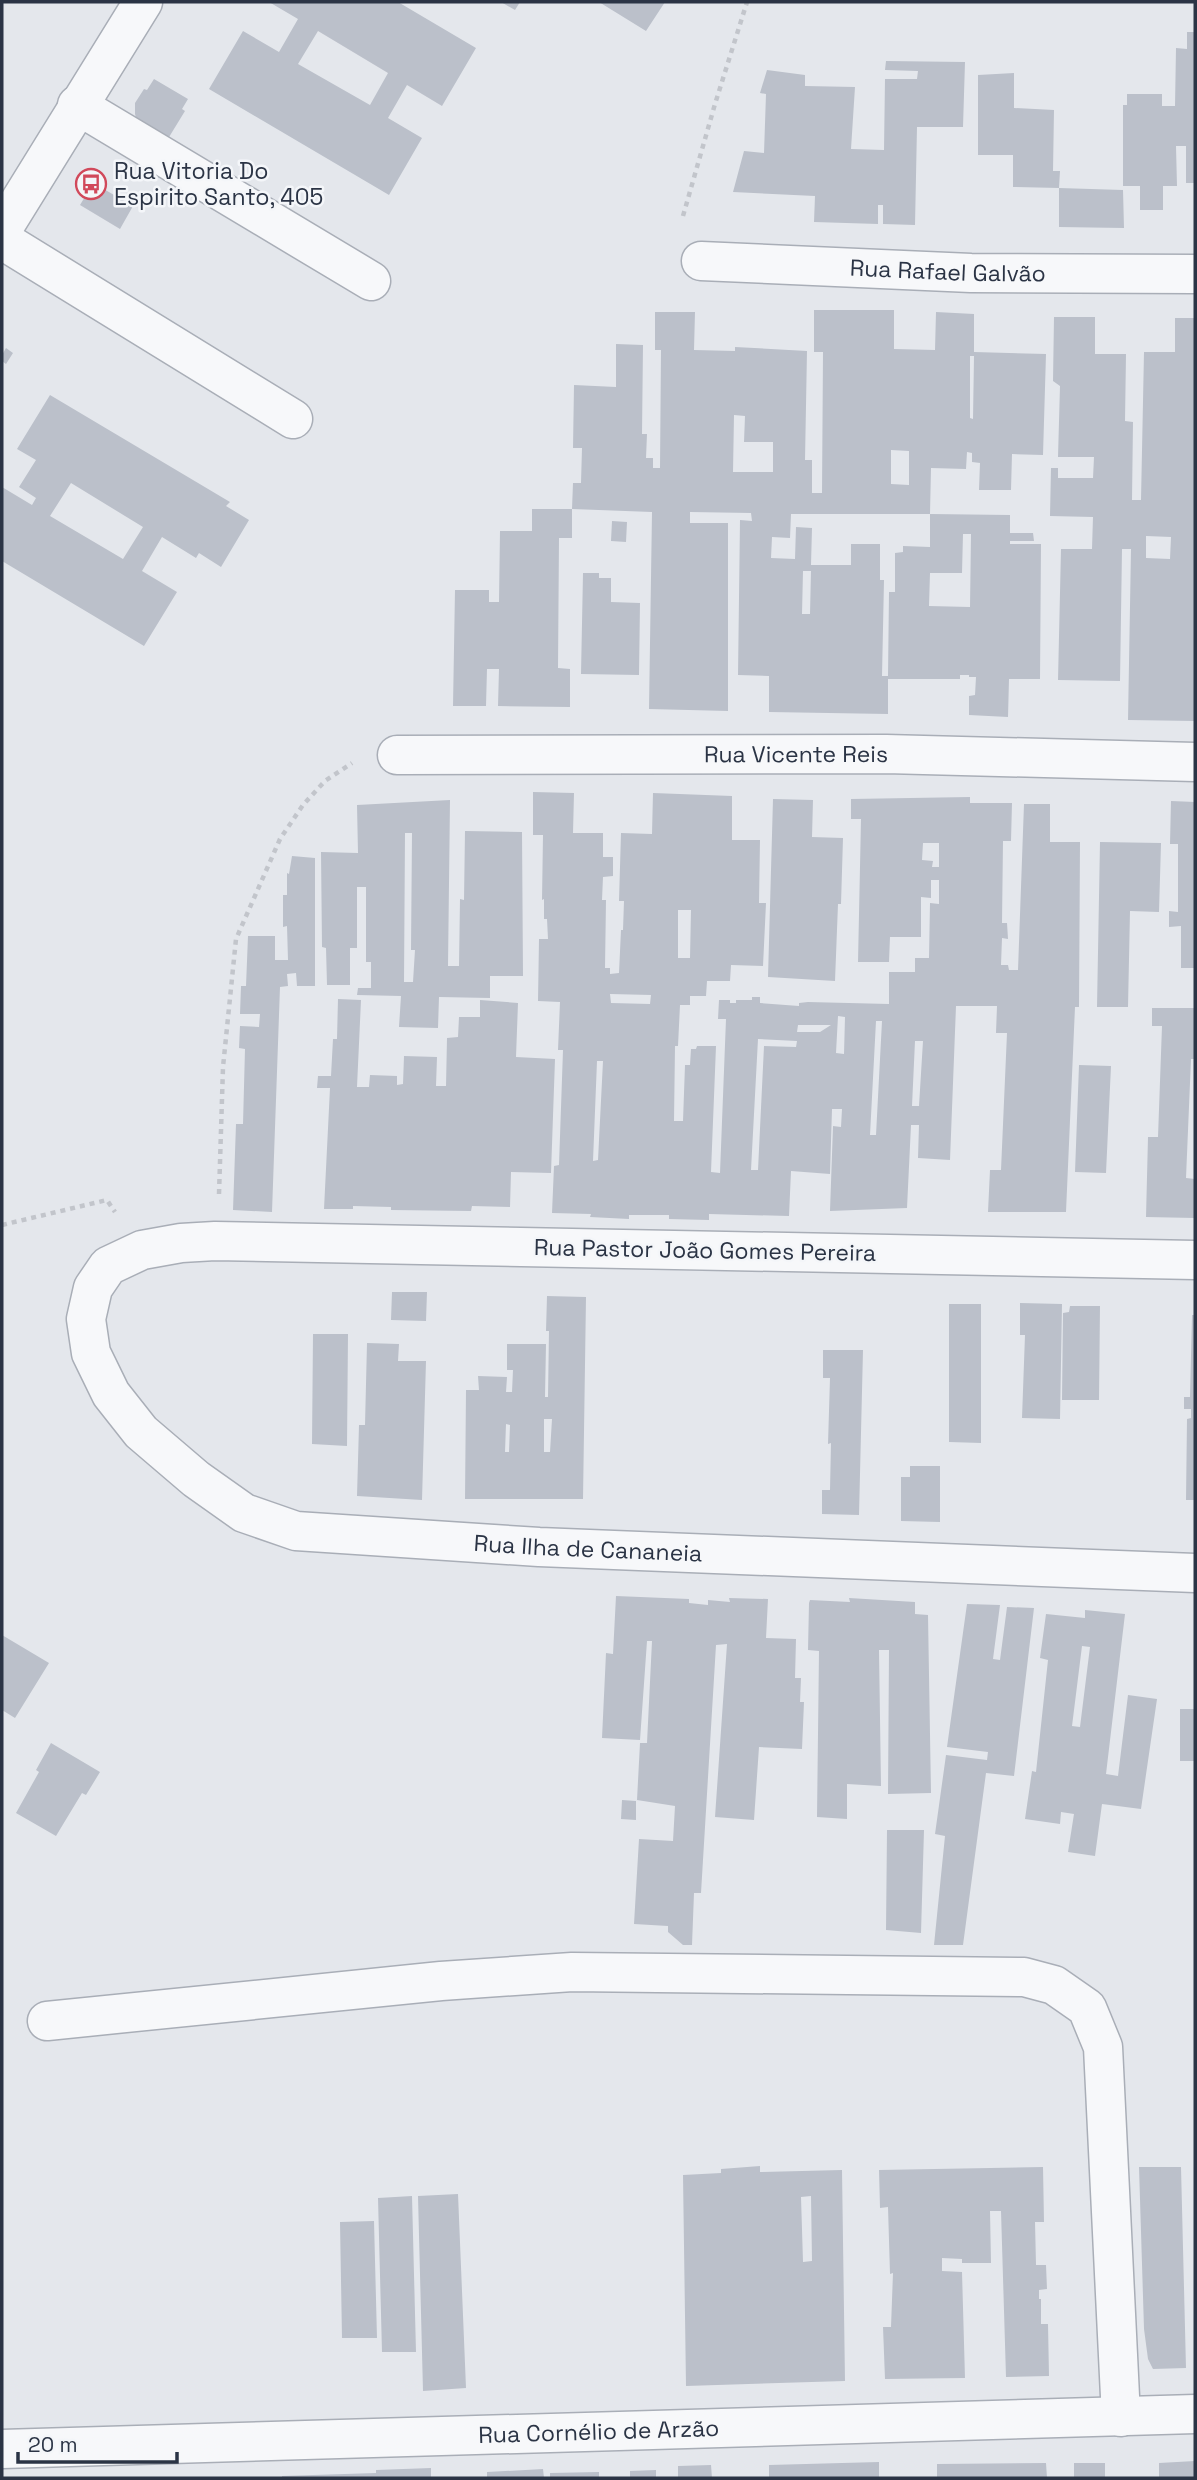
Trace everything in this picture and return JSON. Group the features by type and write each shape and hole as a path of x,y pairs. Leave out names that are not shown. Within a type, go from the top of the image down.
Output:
{"street":[{"path":"2,230 143,2"},
{"path":"77,105 370,281"},
{"path":"2,240 293,419"},
{"name":"Rua Rafael Galvão","path":"701,261 971,273 1195,274"},
{"name":"Rua Vicente Reis","path":"397,755 886,754 1195,762"},
{"name":"Rua Pastor João Gomes Pereira","path":"86,1319 93,1288 108,1266 142,1250 181,1242 1195,1260"},
{"name":"Rua Ilha de Cananeia","path":"86,1319 91,1353 106,1384 141,1432 196,1479 244,1513 296,1531 540,1547 1195,1573"},
{"path":"47,2021 441,1981 572,1972 1024,1977 1054,1985 1087,2008 1103,2047 1121,2417"},
{"name":"Rua Cornélio de Arzão","path":"2,2449 1195,2414"}],"path":[{"path":"701,261 685,240 684,212 747,2"},
{"path":"215,1241 223,1067 236,939 280,839 303,804 326,780 356,761 397,755"},
{"path":"2,1225 107,1200 142,1250"}],"building":[{"path":"269,2 398,2 476,48 442,106 407,85 388,118 422,138 389,195 209,89 243,31 279,52 298,19","holes":["318,31 388,73 370,105 298,64"]},
{"path":"501,2 520,2 515,10"},
{"path":"599,2 665,2 646,31"},
{"path":"1187,32 1195,32 1195,183 1186,183 1186,146 1176,146 1177,186 1163,186 1163,210 1140,210 1140,186 1123,186 1123,105 1127,105 1127,94 1162,94 1162,106 1175,106 1176,48 1187,49"},
{"path":"886,61 965,62 963,127 917,127 915,225 883,224 883,205 878,205 878,224 814,222 815,196 733,192 744,151 764,153 766,94 760,93 767,70 805,75 805,86 855,87 851,149 884,150 885,79 917,79 918,71 885,70"},
{"path":"1014,73 1014,108 1054,110 1053,171 1060,171 1059,188 1013,187 1013,155 978,155 978,75"},
{"path":"154,79 188,99 182,109 185,111 166,142 138,125 135,114 135,103"},
{"path":"102,188 133,206 120,229 80,205 89,190"},
{"path":"1059,188 1123,190 1124,228 1059,227"},
{"path":"814,310 894,310 894,349 935,350 936,312 974,314 974,352 1046,354 1043,455 1012,454 1011,490 979,490 980,463 972,462 972,453 967,452 966,469 931,468 930,514 1010,515 1010,533 1033,533 1034,541 1010,541 1010,544 1041,544 1040,679 1009,679 1008,717 969,715 969,696 975,695 976,677 969,675 960,675 960,679 888,679 888,714 769,712 769,676 738,675 740,520 752,521 751,513 690,512 690,523 728,523 728,711 649,709 652,512 572,509 573,483 581,483 582,448 573,448 574,385 616,387 616,344 643,345 642,434 647,434 646,458 653,458 653,468 660,468 661,350 655,350 655,312 695,312 694,350 735,351 735,347 807,351 805,460 812,460 812,493 822,493 823,352 814,352","holes":["970,356 974,356 973,419 970,418","734,415 745,416 744,442 773,442 773,472 733,472","891,450 909,451 909,485 891,484","791,514 930,514 930,547 903,546 903,552 895,553 895,592 889,592 888,676 882,676 884,580 880,580 880,544 851,544 851,565 811,565 812,528 796,527 795,559 771,558 772,537 790,538","963,534 971,534 970,607 929,606 930,573 962,573","803,571 811,571 810,614 802,614"]},
{"path":"1054,317 1095,317 1095,354 1126,354 1125,421 1133,422 1132,500 1141,500 1144,352 1175,352 1175,318 1195,318 1195,721 1128,720 1131,549 1122,549 1120,681 1058,680 1061,549 1092,549 1093,517 1050,516 1051,468 1058,468 1058,478 1093,478 1094,457 1058,457 1060,386 1053,381","holes":["1146,536 1171,537 1170,559 1146,558"]},
{"path":"6,348 13,353 6,364 2,361 2,355"},
{"path":"50,395 230,502 226,506 249,520 221,567 199,553 196,558 162,537 142,571 177,592 144,646 2,561 2,487 32,505 36,498 19,487 36,460 17,449","holes":["71,483 143,527 123,559 50,516"]},
{"path":"532,509 572,509 572,538 559,538 558,668 570,669 570,707 498,706 499,669 487,669 486,706 453,706 455,590 489,590 489,602 499,602 500,531 532,531"},
{"path":"612,521 627,522 626,542 611,541"},
{"path":"583,573 599,573 599,578 611,578 611,602 640,603 639,675 581,674"},
{"path":"533,792 574,793 573,833 603,833 603,857 613,857 613,876 603,877 602,900 606,900 605,968 610,968 610,974 619,973 623,930 624,901 619,901 621,833 652,834 653,793 732,796 732,840 760,840 759,903 766,903 763,966 731,965 730,981 707,981 706,996 690,996 690,1005 680,1005 678,1046 675,1046 674,1121 683,1121 685,1065 690,1065 691,1049 696,1049 697,1046 716,1046 711,1172 720,1173 726,1019 718,1019 719,1000 736,1003 736,1000 760,997 760,1003 799,1006 799,1003 808,1002 889,1004 889,972 915,972 915,958 929,958 930,903 939,904 939,880 931,880 931,898 921,897 921,937 890,937 889,962 858,962 861,819 851,819 851,799 970,797 970,803 1012,803 1011,841 1003,841 1002,923 1007,923 1008,939 1002,938 1001,965 1008,965 1009,970 1018,970 1024,804 1050,804 1050,842 1080,842 1079,1007 1075,1007 1066,1212 988,1212 990,1170 1001,1170 1007,1033 996,1033 997,1006 956,1006 950,1160 918,1158 919,1125 911,1125 907,1208 830,1211 833,1126 841,1127 842,1109 832,1109 830,1174 791,1171 789,1216 709,1214 709,1220 669,1219 669,1215 629,1215 629,1219 552,1213 554,1166 559,1165 563,1050 558,1050 560,1002 538,1001 539,939 548,939 544,899 542,900 543,835 533,835","holes":["923,843 939,843 939,867 932,867 933,861 922,860","678,910 691,910 690,958 678,958","610,994 651,995 650,1004 611,1003","838,1016 845,1017 844,1054 836,1053","876,1021 882,1021 876,1135 870,1135","798,1025 831,1025 820,1032 797,1032","758,1039 797,1041 796,1047 764,1046 758,1170 751,1170","915,1041 923,1041 919,1106 912,1106","597,1061 603,1061 598,1160 593,1161"]},
{"path":"773,799 813,800 812,837 843,838 835,981 768,977"},
{"path":"450,800 448,966 459,966 465,831 522,832 523,976 490,976 490,998 439,997 438,1028 399,1027 401,996 357,995 358,988 371,988 371,962 366,962 366,887 357,887 357,948 350,948 350,985 327,985 326,948 322,947 321,852 358,853 357,805","holes":["405,833 412,833 411,950 415,950 413,982 404,982"]},
{"path":"1171,801 1195,802 1195,968 1181,968 1181,926 1169,927 1169,911 1178,912 1178,844 1170,844"},
{"path":"1100,842 1161,843 1159,912 1130,911 1128,1007 1097,1007"},
{"path":"292,856 315,858 315,986 297,986 296,973 287,974 288,986 280,987 272,1212 233,1210 236,1124 243,1124 245,1049 239,1048 240,1026 259,1027 260,1014 240,1014 241,986 246,986 248,936 275,936 275,960 288,960 287,926 283,927 283,895 287,895 287,873 289,874"},
{"path":"338,999 361,1000 357,1087 369,1087 370,1075 397,1076 397,1085 403,1084 404,1056 437,1057 436,1086 446,1086 447,1038 458,1037 459,1017 480,1017 480,1000 518,1003 516,1057 555,1059 551,1173 511,1172 510,1207 472,1206 471,1211 391,1210 391,1207 353,1206 353,1209 324,1209 330,1088 317,1088 318,1076 331,1076 333,1039 337,1039"},
{"path":"1152,1008 1195,1008 1195,1059 1191,1059 1186,1178 1195,1179 1195,1218 1146,1217 1148,1137 1158,1137 1162,1026 1152,1026"},
{"path":"1079,1065 1111,1066 1106,1173 1075,1172"},
{"path":"392,1292 427,1292 426,1321 391,1320"},
{"path":"547,1296 586,1297 583,1499 465,1499 466,1390 479,1390 478,1376 507,1377 506,1392 512,1392 513,1370 507,1370 507,1344 546,1344 545,1397 548,1397 549,1331 546,1331","holes":["544,1419 552,1419 550,1452 544,1452","506,1424 510,1425 509,1452 505,1452"]},
{"path":"1020,1303 1062,1304 1060,1419 1022,1418 1025,1335 1020,1335"},
{"path":"949,1304 981,1304 981,1443 949,1442"},
{"path":"1070,1306 1100,1306 1099,1400 1062,1400 1063,1313 1069,1312"},
{"path":"1192,1315 1195,1315 1195,1500 1186,1500 1187,1419 1191,1418 1191,1409 1184,1409 1184,1397 1190,1397"},
{"path":"313,1334 348,1334 347,1446 312,1444"},
{"path":"367,1343 399,1344 398,1361 426,1361 422,1500 357,1496 359,1425 365,1425"},
{"path":"823,1350 863,1350 859,1515 822,1514 822,1490 830,1490 831,1443 828,1444 830,1378 823,1378"},
{"path":"910,1466 940,1466 940,1522 901,1521 901,1477 910,1477"},
{"path":"616,1596 689,1599 689,1603 708,1605 708,1600 730,1602 729,1598 768,1599 766,1638 796,1639 795,1678 801,1678 800,1702 804,1702 802,1749 759,1747 754,1820 715,1817 727,1644 716,1645 701,1893 694,1893 692,1945 683,1945 668,1932 668,1926 634,1924 639,1839 673,1841 675,1806 637,1800 640,1743 647,1743 652,1641 647,1641 640,1740 602,1738 606,1653 613,1654"},
{"path":"849,1598 915,1602 915,1614 928,1615 931,1793 888,1794 889,1650 879,1650 881,1786 847,1784 847,1819 817,1817 819,1651 808,1650 809,1603 810,1600 850,1602"},
{"path":"967,1604 1000,1605 993,1659 1000,1660 1007,1607 1034,1608 1014,1776 986,1773 963,1945 934,1945 945,1836 935,1834 946,1755 987,1760 988,1752 947,1747"},
{"path":"1085,1610 1125,1614 1106,1774 1118,1776 1128,1695 1157,1699 1141,1809 1102,1804 1095,1856 1068,1852 1074,1814 1061,1812 1060,1824 1025,1819 1032,1771 1036,1772 1048,1660 1040,1658 1046,1614 1085,1618","holes":["1082,1646 1090,1647 1080,1727 1072,1726"]},
{"path":"2,1635 49,1663 15,1718 2,1710"},
{"path":"1180,1709 1195,1709 1195,1761 1180,1761"},
{"path":"51,1743 100,1772 86,1795 82,1793 56,1836 16,1813 39,1772 36,1770"},
{"path":"622,1800 636,1801 636,1820 621,1819"},
{"path":"887,1830 924,1830 921,1933 886,1930"},
{"path":"760,2166 760,2172 842,2170 845,2381 686,2386 683,2175 721,2173 721,2169","holes":["811,2196 812,2261 803,2262 801,2197"]},
{"path":"1043,2167 1044,2222 1035,2222 1036,2265 1046,2265 1047,2289 1039,2290 1039,2299 1041,2324 1048,2324 1049,2376 1006,2377 1001,2211 990,2211 991,2263 962,2263 962,2259 942,2258 942,2271 962,2272 965,2378 885,2379 883,2327 891,2327 893,2273 890,2274 888,2207 880,2208 879,2170"},
{"path":"1139,2167 1181,2167 1186,2368 1153,2369 1148,2359 1144,2329"},
{"path":"458,2194 466,2388 423,2391 418,2196"},
{"path":"412,2196 416,2352 382,2352 378,2198"},
{"path":"374,2221 377,2338 342,2338 340,2222"},
{"path":"1195,2461 1195,2478 1159,2478 1159,2463"},
{"path":"879,2462 879,2478 769,2478 769,2465"},
{"path":"1046,2463 1047,2478 937,2478 937,2464"},
{"path":"1074,2463 1105,2463 1105,2478 1074,2478"},
{"path":"711,2465 712,2478 678,2478 678,2466"},
{"path":"431,2468 431,2478 282,2478 282,2476"},
{"path":"543,2469 544,2478 487,2478 487,2472"},
{"path":"656,2470 656,2478 630,2478 630,2471"},
{"path":"599,2472 599,2478 550,2478 550,2473"}],"place":[{"name":"Rua Vitoria Do Espirito Santo, 405","path":"91,184"}]}
